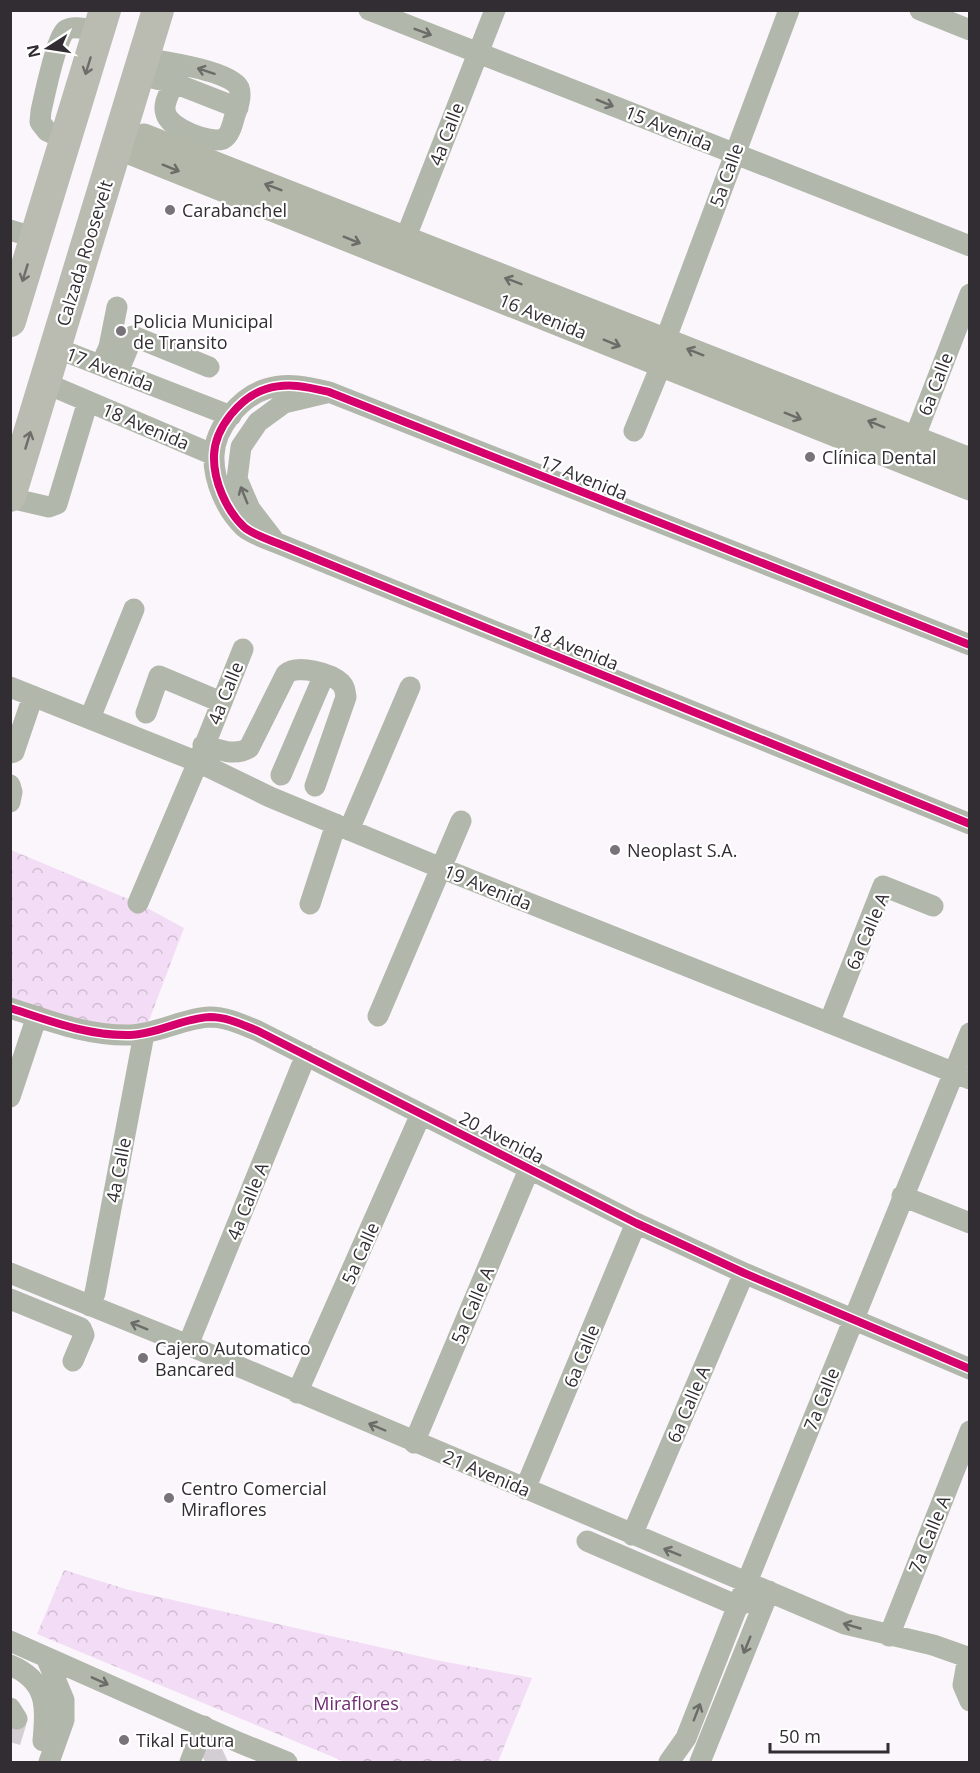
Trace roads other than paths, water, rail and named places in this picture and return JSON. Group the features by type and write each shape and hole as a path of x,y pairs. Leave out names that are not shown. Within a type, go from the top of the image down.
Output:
{"highway":[{"name":"Calzada Roosevelt","path":"10,497 158,10"},
{"path":"10,321 23,234 66,140 102,21"}],"main road":[{"name":"16 Avenida","path":"120,137 664,352 969,486"},
{"name":"16 Avenida","path":"120,137 191,144 401,248"},
{"name":"16 Avenida","path":"664,352 914,439 969,461"}],"street":[{"name":"15 Avenida","path":"369,10 969,246"},
{"name":"4a Calle","path":"401,248 495,10"},
{"name":"5a Calle","path":"634,431 734,154 789,10"},
{"path":"920,10 943,15 969,30"},
{"path":"141,66 187,65 233,80 239,87 240,93 238,108 227,136 221,140 191,144 166,114 165,106 174,83"},
{"path":"141,66 174,83 238,108"},
{"name":"6a Calle","path":"914,439 969,294"},
{"path":"110,369 109,347 117,307"},
{"path":"110,369 133,336 209,368"},
{"name":"17 Avenida","path":"56,348 231,416"},
{"name":"18 Avenida","path":"45,383 214,455 217,478 225,502 244,528 969,824"},
{"name":"17 Avenida","path":"214,455 219,435 245,400 266,389 297,384 329,392 969,645"},
{"path":"277,543 250,510 237,479 241,447 258,422 285,403 329,392"},
{"path":"10,497 50,507 57,504 88,401"},
{"path":"90,718 134,609"},
{"name":"4a Calle","path":"138,903 243,648"},
{"path":"201,753 244,751 249,748 286,674 297,668 324,675 340,683 346,697 315,786"},
{"path":"281,775 324,675"},
{"path":"146,712 159,676 221,702"},
{"name":"19 Avenida","path":"10,687 90,718 201,753 270,797 441,868 962,1076"},
{"path":"310,904 343,827 410,687"},
{"path":"10,753 14,752 33,696"},
{"path":"10,785 12,792 10,802"},
{"path":"378,1016 461,820"},
{"name":"6a Calle A","path":"829,1023 884,886 933,906"},
{"name":"20 Avenida","path":"10,1008 93,1033 115,1035 144,1034 186,1021 211,1017 233,1021 258,1031 636,1222 744,1273 969,1369"},
{"path":"10,1097 37,1016"},
{"name":"7a Calle","path":"669,1762 686,1738 902,1196 962,1076 969,1033"},
{"name":"4a Calle","path":"90,1306 95,1293 144,1034"},
{"name":"4a Calle A","path":"188,1345 306,1056"},
{"name":"5a Calle","path":"297,1393 421,1114"},
{"name":"5a Calle A","path":"414,1443 530,1167"},
{"path":"902,1196 969,1223"},
{"name":"6a Calle","path":"525,1489 636,1222"},
{"name":"21 Avenida","path":"10,1273 188,1345 414,1443 845,1624 933,1645 968,1657"},
{"name":"6a Calle A","path":"632,1535 744,1273"},
{"path":"10,1299 81,1328 84,1335 74,1361"},
{"name":"7a Calle A","path":"889,1636 969,1431"},
{"path":"587,1540 738,1606 769,1591"},
{"path":"700,1762 769,1591"},
{"path":"10,1641 204,1726 239,1751 287,1762"},
{"path":"46,1657 64,1700 64,1720 49,1762"},
{"path":"968,1657 963,1685 969,1701"},
{"path":"10,1665 22,1670 33,1679 40,1692 46,1709 43,1741"},
{"path":"190,1762 204,1726"}],"tunnel":[{"path":"10,1742 17,1719"},
{"path":"205,1762 226,1752"}],"place":[{"name":"Carabanchel","path":"170,210"},
{"name":"Policia Municipal de Transito","path":"121,331"},
{"name":"Clínica Dental","path":"810,457"},
{"name":"Neoplast S.A.","path":"615,850"},
{"name":"Cajero Automatico Bancared","path":"143,1358"},
{"name":"Centro Comercial Miraflores","path":"169,1498"},
{"name":"Tikal Futura","path":"124,1740"}],"park label":[{"name":"Miraflores","path":"356,1703"}]}
